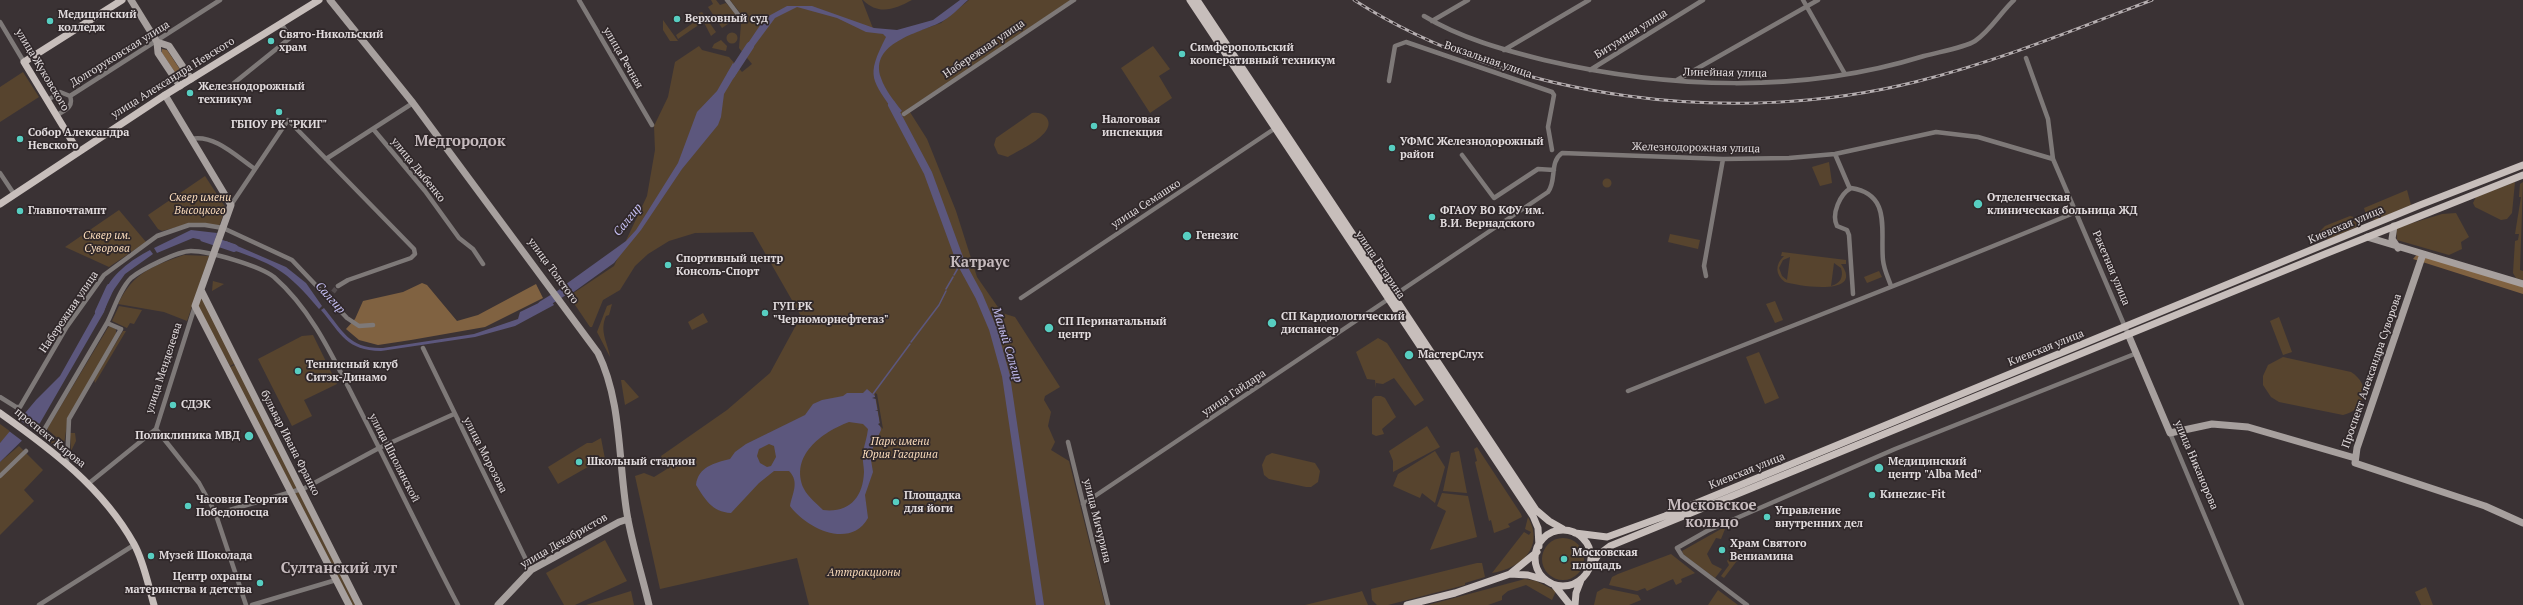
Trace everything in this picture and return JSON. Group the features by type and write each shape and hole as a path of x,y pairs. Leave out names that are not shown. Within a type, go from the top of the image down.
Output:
{"main road":[{"path":"24,62 122,0"},
{"name":"улица Александра Невского","path":"0,204 78,151 165,95 319,0"},
{"name":"улица Гагарина","path":"1190,0 1278,126"},
{"name":"улица Гагарина","path":"1197,0 1533,516 1539,532 1538,549"},
{"name":"улица Жуковского","path":"24,62 78,151"},
{"name":"Киевская улица","path":"1587,572 1598,556 1610,546 2523,165"},
{"name":"Киевская улица","path":"1575,533 1607,537 1665,516 2127,330 2523,175"},
{"name":"улица Гагарина","path":"1392,298 1536,510 1549,521 1564,530"},
{"name":"проспект Кирова","path":"0,413 67,463 117,517 134,545 154,605"},
{"path":"1510,574 1538,549 1549,533 1564,530 1575,533 1582,538 1588,549 1590,560 1587,572 1582,578 1576,593 1575,605"},
{"path":"1538,549 1538,568 1545,580"},
{"path":"1407,605 1455,593 1510,574 1528,575 1553,584 1568,586 1582,578"},
{"path":"1553,584 1570,605"}],"street":[{"path":"131,0 157,42 158,53 180,86"},
{"name":"Долгоруковская улица","path":"70,96 157,42 220,0"},
{"name":"улица Толстого","path":"330,0 413,103 549,284 587,336 604,366 613,398 628,519 649,605"},
{"name":"улица Речная","path":"579,0 652,125"},
{"path":"727,0 740,17"},
{"name":"Набережная улица","path":"904,114 1074,0"},
{"path":"1432,21 1468,0"},
{"path":"1504,50 1589,0"},
{"name":"Битумная улица","path":"1590,70 1701,0"},
{"path":"1803,0 1845,74"},
{"path":"1676,81 1818,0"},
{"name":"Линейная улица","path":"1424,16 1432,21 1504,50 1590,70 1676,81 1763,84 1845,74 1892,66 1975,41 2014,0"},
{"name":"улица Жуковского","path":"0,22 24,62"},
{"path":"234,83 290,38 281,23"},
{"path":"157,42 168,46 191,79"},
{"name":"Вокзальная улица","path":"1390,81 1395,46 1406,42 1552,92 1554,100 1548,134 1552,150"},
{"name":"Ракетная улица","path":"2026,58 2048,119 2053,160 2127,330"},
{"path":"48,100 60,92 70,96 72,101 70,106 57,116"},
{"path":"165,95 231,205 288,120 414,249 415,254 412,258 348,280 338,286"},
{"path":"326,159 347,144 374,130 413,103"},
{"name":"улица Семашко","path":"1021,298 1278,126"},
{"name":"улица Дыбенко","path":"374,130 425,191 460,238 473,248 483,264"},
{"name":"Железнодорожная улица","path":"1392,298 1548,192 1551,186 1556,158 1565,152 1723,159 1790,158 1835,154 1936,132 1978,137 2053,160"},
{"path":"191,139 198,138 218,143 255,170"},
{"path":"1835,154 1850,189"},
{"path":"1462,155 1494,198 1538,169 1554,170"},
{"path":"1706,276 1704,266 1723,159"},
{"path":"0,173 14,194"},
{"path":"1853,294 1849,235 1847,230 1837,226 1835,220 1840,198 1850,189 1855,189 1873,198 1881,209 1882,259 1891,286"},
{"name":"улица Менделеева","path":"88,484 156,429 195,306 231,205"},
{"path":"1628,391 2076,212"},
{"name":"Набережная улица","path":"0,398 16,407 20,407 66,328 95,285 110,268 157,236 175,228 197,224 223,230 292,260 347,318 359,326 373,325"},
{"path":"2394,226 2392,239 2399,248"},
{"path":"2367,237 2399,248 2523,284"},
{"path":"44,430 107,323 126,285 138,274 178,253 195,251 215,252"},
{"name":"улица Шполянской","path":"215,252 260,269 272,276 312,320 379,448 458,605"},
{"name":"Проспект Александра Суворова","path":"2423,254 2355,458 2357,464 2485,506 2523,523"},
{"name":"бульвар Ивана Франко","path":"201,290 359,605"},
{"path":"328,297 333,292"},
{"name":"улица Гайдара","path":"1083,504 1392,298"},
{"name":"бульвар Ивана Франко","path":"195,306 228,367 290,493 349,605"},
{"path":"67,463 69,419 122,329 107,323"},
{"name":"улица Никанорова","path":"2127,330 2242,605"},
{"name":"улица Морозова","path":"422,348 532,570"},
{"path":"1747,605 1677,550 1707,531 1895,449 2137,353"},
{"path":"216,514 301,489 379,448 454,414"},
{"path":"2170,433 2212,424 2248,427 2355,458"},
{"path":"156,429 199,483 216,514 246,605"},
{"name":"улица Мичурина","path":"1068,442 1108,605"},
{"path":"0,476 26,451"},
{"name":"улица Декабристов","path":"498,605 532,570 619,522 628,519"},
{"path":"39,605 134,545"},
{"path":"252,605 336,580"}],"green space":[{"path":"711,0 716,0 720,5 726,3 738,17 722,28 708,7 713,4"},
{"name":"Парк имени Юрия Гагарина","path":"730,0 862,0 874,31 886,35 910,34 941,23 969,0 1071,0 908,109 927,139 956,211 977,277 1002,313 1015,317 1060,387 1045,396 1044,400 1051,412 1048,426 1055,442 1051,450 1069,461 1105,605 809,605 797,558 660,589 635,476 644,473 654,477 667,469 661,456 727,410 770,373 801,316 753,232 695,233 669,241 648,254 635,266 620,290 603,300 592,327 590,327 569,296 614,266 647,196 655,150 654,126 668,97 675,62 699,46 702,50 729,57 742,72 752,64 739,48 741,24 746,20"},
{"path":"863,0 912,0 893,8 881,9 869,5"},
{"path":"702,12 716,32 711,36 699,13"},
{"path":"694,14 700,24 678,39 676,35 693,23 690,18"},
{"path":"663,20 678,41 670,41 663,30"},
{"path":"732,32 736,34 738,38 736,42 732,44 728,42 726,38 728,34"},
{"path":"721,40 727,46 726,51 712,48 714,44"},
{"path":"1153,46 1170,69 1159,76 1172,98 1150,113 1121,68"},
{"path":"23,72 39,97 0,122 0,87"},
{"path":"1032,113 1040,113 1046,117 1049,123 1043,135 1008,157 998,154 994,145 996,138"},
{"path":"1829,162 1832,183 1820,186 1812,167"},
{"name":"Сквер имени Высоцкого","path":"205,176 226,208 219,226 193,223 162,231 158,229 148,215"},
{"path":"1607,178 1612,183 1607,188 1602,183"},
{"path":"2515,182 2512,213 2507,219 2501,220 2475,207 2473,203 2476,197"},
{"path":"2523,182 2520,270 2523,271 2523,280 2516,278 2513,273 2515,241 2518,240 2519,234 2515,234 2521,197 2519,197 2520,184"},
{"path":"2407,190 2411,205 2376,220 2367,218 2364,208"},
{"name":"Сквер им. Суворова","path":"119,210 146,242 109,267 65,247"},
{"path":"2456,213 2469,237 2461,242 2462,249 2449,255 2397,240 2396,228 2442,214"},
{"path":"2350,216 2357,218 2358,222 2356,227 2329,239 2320,237 2319,232 2325,226"},
{"path":"1670,234 1700,240 1698,249 1668,242"},
{"path":"1782,252 1846,260 1846,264 1841,264 1846,274 1844,281 1837,285 1827,287 1803,286 1785,282 1779,276 1777,269 1779,262 1784,256 1781,256","holes":["1790,257 1787,280 1782,276 1779,268 1783,260","1834,263 1841,268 1842,277 1837,284 1831,286"]},
{"path":"184,255 209,256 187,321 164,312 118,304 130,285 145,272 162,263"},
{"path":"1879,271 1882,277 1867,283 1864,277"},
{"path":"213,281 224,284 212,291"},
{"path":"201,295 236,363 230,366 197,306"},
{"path":"1775,301 1783,320 1775,323 1766,304"},
{"path":"612,304 609,315 606,316 603,327 610,357 597,332 607,306"},
{"path":"119,306 142,310 134,324 130,323 127,328 112,321"},
{"path":"703,313 708,322 692,330 688,322"},
{"path":"2279,317 2292,352 2283,355 2270,321"},
{"path":"109,326 116,329 116,336 68,418 64,444 47,429"},
{"path":"123,331 126,331 95,383 94,379"},
{"name":"Теннисный клуб Ситэк-Динамо","path":"313,335 337,384 304,400 312,416 292,426 258,359 302,336"},
{"path":"1378,338 1387,343 1424,400 1415,406 1394,378 1383,384 1376,383 1376,388 1375,380 1367,379 1356,352"},
{"path":"1759,352 1779,398 1765,404 1746,357"},
{"path":"2283,357 2351,372 2358,377 2364,390 2364,396 2361,403 2351,412 2343,415 2279,402 2271,397 2263,385 2263,376 2268,365"},
{"path":"237,364 299,489 292,491 230,367"},
{"path":"621,380 624,380 639,397 625,405"},
{"path":"1375,396 1385,398 1396,417 1382,429 1384,434 1376,436 1372,434 1372,399"},
{"path":"0,424 11,432 0,443"},
{"path":"1427,426 1440,447 1393,472 1393,461 1389,451"},
{"path":"45,433 64,447 66,455 43,437"},
{"path":"70,433 75,433 76,441 71,451"},
{"name":"Школьный стадион","path":"601,438 605,459 598,466 593,464 558,484 548,467 587,443 592,443"},
{"path":"19,446 43,470 24,490 34,501 0,535 0,462"},
{"path":"1477,447 1522,517 1508,524 1510,527 1494,533 1491,520 1489,521 1475,462 1477,461 1474,449"},
{"path":"1435,451 1445,467 1435,503 1422,493 1420,498 1393,486 1398,474"},
{"path":"1459,451 1467,493 1443,491 1451,453"},
{"path":"1272,453 1315,463 1320,471 1318,482 1311,487 1306,487 1269,479 1264,475 1262,465 1266,456"},
{"path":"300,491 357,605 351,605 293,493"},
{"path":"1442,493 1468,496 1477,537 1430,550 1446,511 1437,506"},
{"path":"1528,517 1533,528 1534,538 1532,547 1527,555 1521,561 1512,566 1492,573 1524,532 1529,535 1531,532 1525,529"},
{"path":"1721,529 1725,529 1721,539 1716,538 1707,554 1712,564 1722,569 1715,578 1684,555 1682,551"},
{"name":"Московская площадь","path":"1559,538 1567,538 1575,541 1581,547 1584,559 1581,571 1575,577 1567,580 1559,580 1551,577 1545,571 1542,563 1542,555 1545,547 1551,541"},
{"path":"605,540 627,581 575,605 564,605 546,573"},
{"path":"1735,550 1742,554 1724,578 1721,576 1729,565 1727,561"},
{"path":"1671,554 1695,573 1681,579 1682,582 1676,585 1673,579 1647,591 1645,588 1637,591 1609,585 1612,577 1618,574"},
{"path":"1482,563 1485,577 1465,583 1465,585 1388,605 1377,605 1372,600 1371,589"},
{"path":"1525,579 1536,581 1556,591 1552,600 1526,585 1508,591 1502,596 1502,600 1488,605 1428,605"},
{"path":"2426,587 2433,605 2421,605 2415,592"},
{"path":"1604,588 1638,595 1641,600 1629,605 1594,605 1597,592"},
{"path":"1718,590 1738,605 1708,605"},
{"path":"631,591 634,605 586,605"},
{"path":"1362,591 1368,605 1305,605 1359,592"}],"shaded area":[{"path":"960,0 968,0 954,13 939,23 898,41 882,56 879,66 881,78 887,91 902,111 896,115 881,93 874,78 875,61 886,37 883,34 866,32 837,18 797,7 775,18 746,57 742,52 765,18 787,6 812,6 874,28 897,30 933,20"},
{"path":"162,49 167,50 183,74 179,78 162,53"},
{"path":"733,63 739,69 724,94 721,117 718,125 682,169 641,230 614,263 568,296 562,287 626,241 636,230 678,163 697,112 717,91"},
{"path":"191,230 217,233 215,240 212,242 193,238 157,253 154,248"},
{"path":"226,241 286,267 306,283 322,306 319,309 297,284 277,269 255,258 224,247"},
{"path":"150,250 153,254 125,274 108,298 103,296 106,288 122,269 136,258"},
{"path":"2418,253 2523,286 2523,294 2413,259"},
{"path":"422,283 427,285 457,321 478,315 536,284 543,298 485,327 411,340 378,345 359,340 346,329 355,319 363,301 403,292"},
{"path":"549,298 554,305 515,326 475,337 381,351 360,348 346,340 321,310 324,308 342,331 354,342 371,348 383,348 474,334 518,319 520,312"},
{"path":"102,301 107,303 104,312 40,423 0,462 0,443 36,400 60,376"},
{"path":"867,389 875,396 881,430 870,454 873,472 865,495 868,518 860,528 850,533 840,534 828,532 806,522 790,506 795,484 789,471 774,471 759,483 731,513 719,510 710,504 696,485 697,479 703,470 713,464 730,459 735,452 746,444 805,415 813,404 822,400 843,396 847,393 863,393","holes":["849,422 863,424 868,429 863,453 864,472 861,489 853,502 847,506 840,509 823,510 810,498 804,489 801,477 801,466 805,456 819,439 828,432","769,444 774,446 776,457 771,466 767,467 760,463 757,456 759,449"]}],"pier":[{"path":"875,393 877,394 883,429 878,424 880,423 878,411 875,411 878,410 876,399 872,398 875,397"},
{"path":"17,418 35,431 25,443 9,431"}],"waterway":[{"name":"Салгир","path":"731,75 750,46"},
{"name":"Малый Салгир","path":"892,105 928,173 961,263 979,296 993,329 1006,376 1040,605"},
{"name":"Салгир","path":"204,238 234,248"},
{"path":"954,275 961,263"},
{"path":"946,289 953,277"},
{"name":"Салгир","path":"542,305 573,286"},
{"name":"Салгир","path":"99,312 110,288"},
{"path":"911,342 939,305 946,291"},
{"path":"873,394 910,344"}],"tunnel":[{"path":"333,292 338,286"}],"railway":[{"path":"1354,0 1416,34 1483,62 1553,82 1626,96 1700,102 1773,102 1846,96 1915,82 2005,55 2152,0"}],"place":[{"name":"Верховный суд","path":"677,19"},
{"name":"Медицинский колледж","path":"50,21"},
{"name":"Свято-Никольский храм","path":"271,41"},
{"name":"Симферопольский кооперативный техникум","path":"1182,54"},
{"name":"Железнодорожный техникум","path":"190,93"},
{"name":"ГБПОУ РК \"РКИГ\"","path":"279,112"},
{"name":"Налоговая инспекция","path":"1094,126"},
{"name":"Собор Александра Невского","path":"20,139"},
{"name":"УФМС Железнодорожный район","path":"1392,148"},
{"name":"Отделенческая клиническая больница ЖД","path":"1978,204"},
{"name":"Главпочтампт","path":"20,211"},
{"name":"ФГАОУ ВО КФУ им. В.И. Вернадского","path":"1432,217"},
{"name":"Генезис","path":"1187,236"},
{"name":"Спортивный центр Консоль-Спорт","path":"668,265"},
{"name":"ГУП РК \"Черноморнефтегаз\"","path":"765,313"},
{"name":"СП Кардиологический диспансер","path":"1272,323"},
{"name":"СП Перинатальный центр","path":"1049,328"},
{"name":"МастерСлух","path":"1409,355"},
{"name":"Теннисный клуб Ситэк-Динамо","path":"298,371"},
{"name":"СДЭК","path":"173,405"},
{"name":"Поликлиника МВД","path":"249,436"},
{"name":"Школьный стадион","path":"579,462"},
{"name":"Медицинский центр \"Alba Med\"","path":"1879,468"},
{"name":"Кинеzис-Fit","path":"1872,495"},
{"name":"Площадка для йоги","path":"896,502"},
{"name":"Часовня Георгия Победоносца","path":"188,506"},
{"name":"Управление внутренних дел","path":"1767,517"},
{"name":"Храм Святого Вениамина","path":"1722,550"},
{"name":"Музей Шоколада","path":"151,556"},
{"name":"Московская площадь","path":"1564,559"},
{"name":"Центр охраны материнства и детства","path":"260,583"}],"district":[{"name":"Медгородок","path":"460,142"},
{"name":"Катраус","path":"980,263"},
{"name":"Московское кольцо","path":"1712,514"},
{"name":"Султанский луг","path":"339,569"}],"park label":[{"name":"Аттракционы","path":"864,573"}]}
